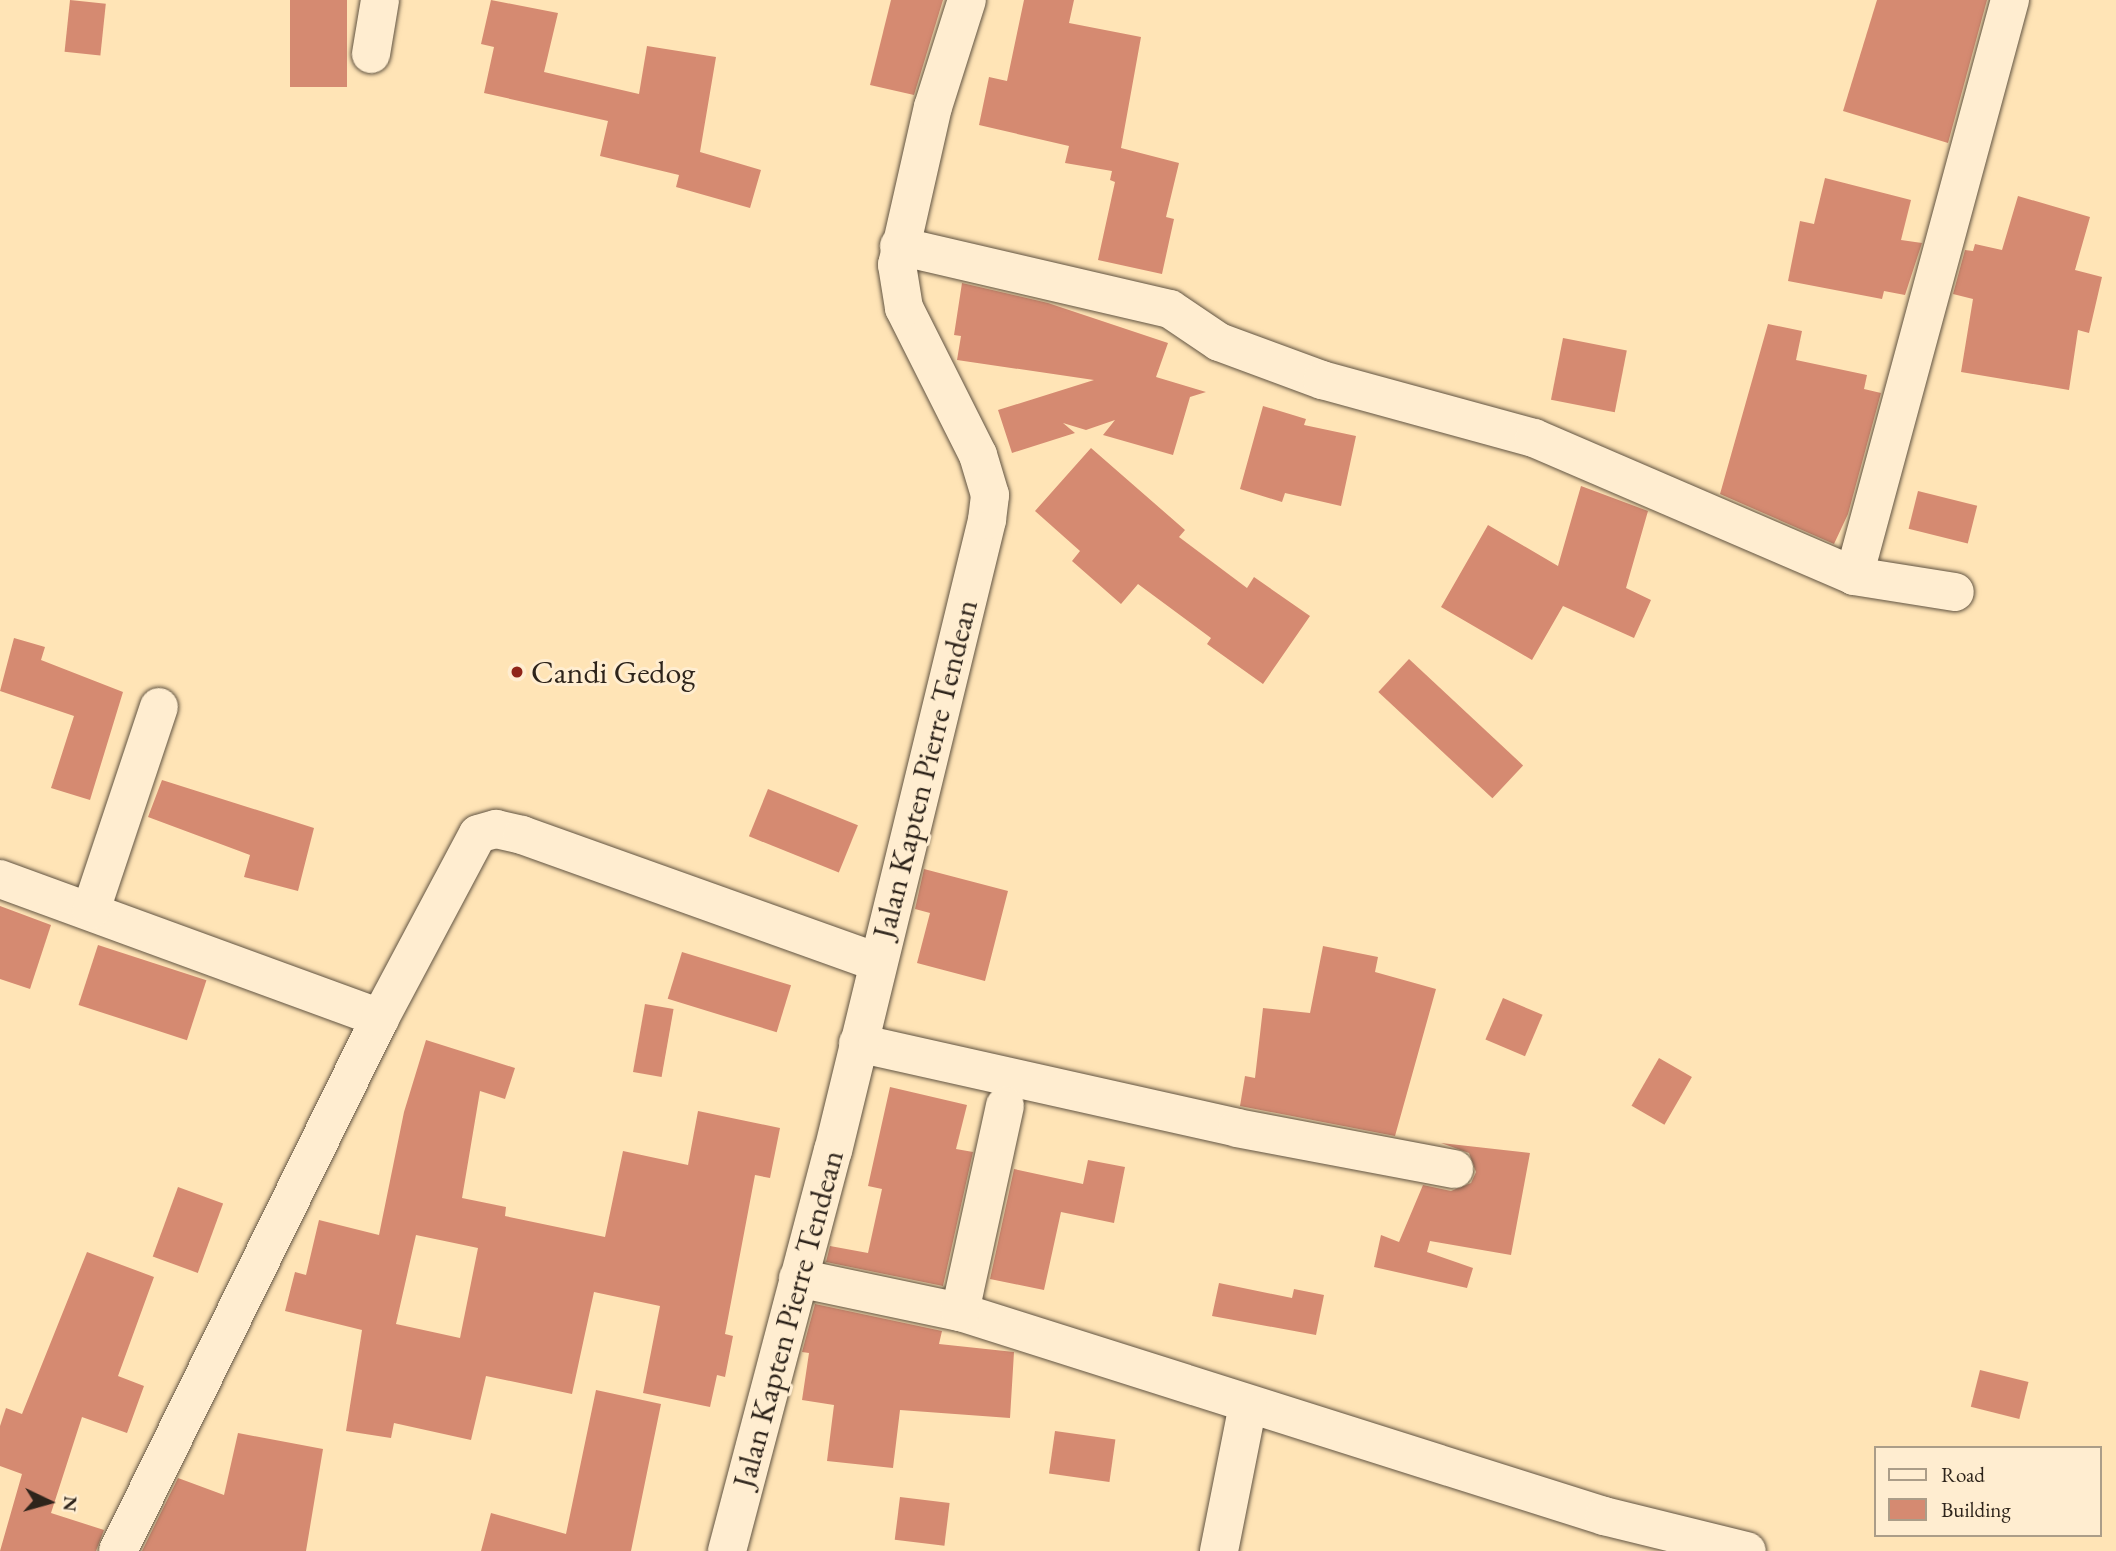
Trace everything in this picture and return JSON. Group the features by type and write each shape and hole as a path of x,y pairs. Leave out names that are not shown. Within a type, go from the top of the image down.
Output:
{"street":[{"path":"371,54 380,0"},
{"name":"Jalan Kapten Pierre Tendean","path":"727,1551 858,1043 988,508 950,394 904,308 899,246 933,107 967,0"},
{"path":"1854,576 2010,0"},
{"path":"899,246 1170,309 1219,342 1322,380 1534,438 1854,576 1955,592"},
{"path":"91,910 159,707"},
{"path":"118,1551 380,1018 478,834 496,828 877,962"},
{"path":"0,879 91,910 380,1018"},
{"path":"858,1043 1237,1128 1454,1169"},
{"path":"960,1312 1005,1106"},
{"path":"798,1278 960,1312 1604,1516 1747,1551"},
{"path":"1219,1551 1248,1405"}],"building":[{"path":"70,0 106,4 100,55 65,52"},
{"path":"290,0 347,0 347,87 290,87"},
{"path":"491,0 558,13 544,72 639,94 647,46 716,57 700,152 761,170 750,208 676,187 679,175 600,156 608,121 484,93 494,47 481,44"},
{"path":"891,0 943,0 914,95 870,85"},
{"path":"1024,0 1074,0 1069,23 1141,37 1121,148 1179,163 1166,217 1174,219 1162,274 1098,260 1115,182 1110,180 1112,171 1065,163 1069,146 979,125 989,77 1007,81"},
{"path":"1877,0 1987,0 1948,143 1843,111"},
{"path":"1825,178 1911,200 1901,240 1922,243 1905,295 1884,291 1882,299 1788,281 1800,221 1814,224"},
{"path":"2018,196 2090,217 2075,270 2102,277 2089,333 2078,330 2069,390 1961,372 1973,299 1953,294 1965,250 1973,251 1975,244 2002,250"},
{"path":"962,283 1048,303 1168,343 1156,377 1206,392 1190,397 1173,455 1103,435 1115,420 1086,430 1063,423 1075,433 1012,453 998,410 1094,380 957,360 961,336 954,335"},
{"path":"1768,324 1802,331 1796,360 1867,375 1864,389 1881,393 1848,514 1834,544 1720,494"},
{"path":"1563,338 1627,350 1615,412 1551,400"},
{"path":"1263,406 1306,419 1304,425 1356,436 1341,506 1285,493 1282,502 1240,489"},
{"path":"1091,448 1185,530 1179,537 1247,588 1254,577 1310,616 1263,684 1207,644 1211,638 1138,584 1121,604 1072,561 1080,551 1035,511"},
{"path":"1581,486 1648,511 1626,588 1651,600 1634,638 1563,606 1532,660 1441,607 1488,525 1558,566"},
{"path":"1918,491 1977,506 1968,544 1909,529"},
{"path":"14,638 45,647 41,660 123,692 90,800 51,788 74,716 0,691"},
{"path":"1409,659 1523,765 1492,798 1378,692"},
{"path":"162,780 314,828 298,891 244,877 250,855 148,817"},
{"path":"768,789 858,825 839,873 749,836"},
{"path":"924,869 1008,891 985,981 917,963 930,913 915,909"},
{"path":"0,906 51,925 30,989 0,979"},
{"path":"98,945 206,980 187,1040 79,1005"},
{"path":"1323,946 1378,957 1375,972 1436,989 1395,1136 1240,1106 1245,1076 1255,1078 1263,1008 1310,1013"},
{"path":"682,952 791,985 777,1032 668,999"},
{"path":"1503,998 1543,1015 1525,1056 1485,1039"},
{"path":"645,1004 674,1009 662,1077 633,1072"},
{"path":"426,1040 515,1068 505,1099 480,1091 462,1198 506,1207 505,1216 605,1237 623,1151 688,1165 698,1111 780,1128 770,1178 755,1175 725,1334 733,1336 725,1377 717,1375 710,1407 643,1393 660,1306 594,1292 572,1394 486,1376 471,1440 394,1423 391,1438 346,1431 362,1330 285,1311 295,1272 306,1275 319,1220 379,1235 404,1112","holes":["416,1235 478,1248 460,1338 396,1324"]},
{"path":"1659,1058 1692,1077 1664,1125 1632,1106"},
{"path":"890,1087 967,1105 956,1149 973,1152 943,1286 826,1262 830,1246 868,1253 882,1189 868,1186"},
{"path":"1441,1143 1530,1153 1511,1255 1430,1241 1427,1252 1473,1268 1467,1288 1374,1267 1381,1235 1399,1242 1423,1185 1451,1191 1471,1183 1476,1172 1469,1153"},
{"path":"1088,1160 1125,1167 1114,1223 1061,1212 1044,1290 990,1279 1014,1169 1083,1184"},
{"path":"178,1187 223,1203 198,1273 153,1257"},
{"path":"87,1252 154,1277 118,1376 144,1386 127,1433 82,1417 51,1513 104,1530 96,1551 0,1551 22,1474 0,1466 0,1426 6,1408 22,1414"},
{"path":"1219,1283 1292,1298 1294,1289 1324,1295 1316,1335 1212,1316"},
{"path":"815,1304 942,1331 939,1344 1014,1352 1010,1418 900,1410 893,1468 827,1461 834,1405 802,1400 809,1353 802,1352"},
{"path":"1980,1370 2029,1382 2019,1419 1971,1407"},
{"path":"596,1390 661,1404 631,1551 481,1551 491,1513 566,1534"},
{"path":"1055,1431 1115,1439 1109,1482 1049,1474"},
{"path":"238,1433 323,1449 306,1551 142,1551 178,1478 224,1495"},
{"path":"900,1497 950,1503 944,1546 895,1540"}],"place":[{"name":"Candi Gedog","path":"517,672"}]}
